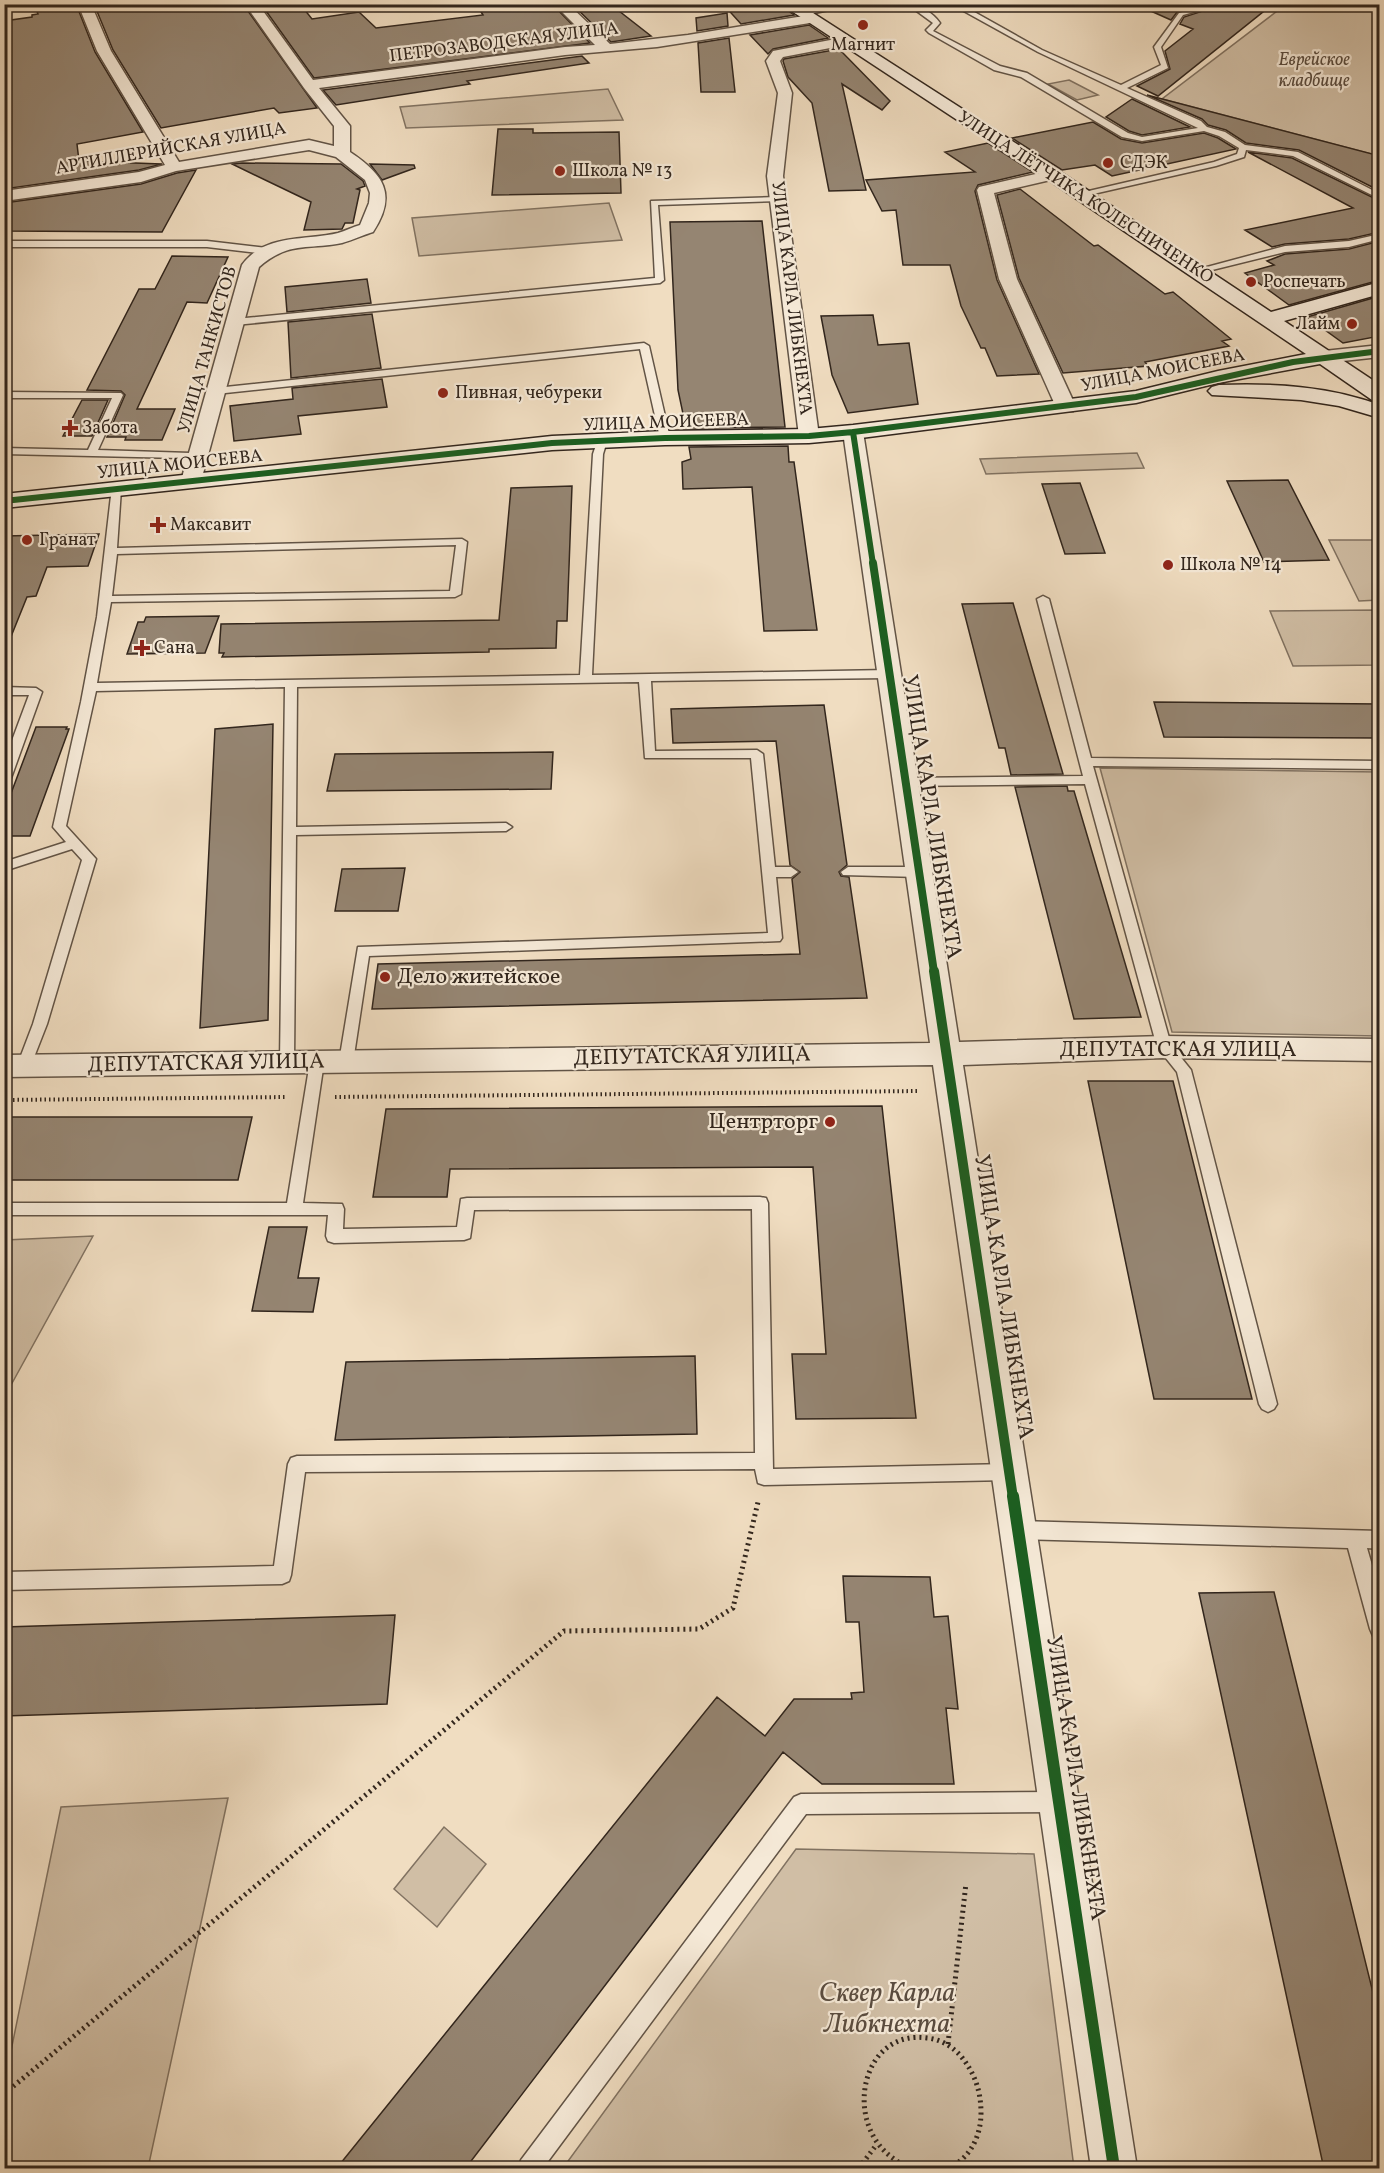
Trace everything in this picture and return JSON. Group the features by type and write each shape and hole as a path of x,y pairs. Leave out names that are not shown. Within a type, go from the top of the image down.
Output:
{"street":[{"path":"84,4 104,51 174,166"},
{"path":"251,4 309,85 342,126 342,154"},
{"path":"560,4 607,49"},
{"name":"ПЕТРОЗАВОДСКАЯ УЛИЦА","path":"309,85 565,51 607,49 708,36 839,4"},
{"name":"УЛИЦА ЛЁТЧИКА КОЛЕСНИЧЕНКО","path":"799,12 1053,175 1380,395"},
{"name":"УЛИЦА КАРЛА ЛИБКНЕХТА","path":"809,436 775,176 785,93 773,61 778,54 846,41"},
{"name":"АРТИЛЛЕРИЙСКАЯ УЛИЦА","path":"4,196 141,177 174,166 309,145 342,154"},
{"name":"УЛИЦА ТАНКИСТОВ","path":"191,481 251,265 267,251 292,243 340,238 367,228 375,213 378,197 375,183 368,171 342,154"},
{"path":"1053,175 985,190 1008,279 1066,407"},
{"path":"1269,319 1380,288"},
{"path":"1324,357 1380,351"},
{"name":"УЛИЦА МОИСЕЕВА","path":"4,501 552,443 665,438 809,436 853,432 1136,397 1218,377 1324,357"},
{"path":"1136,397 1246,390 1280,392 1324,397 1380,412"},
{"name":"УЛИЦА КАРЛА ЛИБКНЕХТА","path":"853,432 1114,2169"},
{"name":"ДЕПУТАТСКАЯ УЛИЦА","path":"14,1066 946,1054 1164,1047 1380,1050"}],"lane":[{"path":"910,4 934,19 937,23 929,30 931,32 997,68 1024,75 1125,135 1142,138 1204,129 1222,134 1243,147 1295,154 1380,197"},
{"path":"954,4 1040,51 1119,89 1198,123 1204,129"},
{"path":"1119,89 1166,66 1157,48 1181,14 1219,4"},
{"path":"1083,195 1216,164 1241,155 1243,147"},
{"path":"236,321 660,280 654,203 778,199"},
{"path":"1196,271 1285,249 1349,244 1380,236"},
{"path":"4,244 207,244 267,251"},
{"path":"216,391 644,346 665,438"},
{"path":"4,394 118,395 92,453"},
{"path":"586,678 598,454 602,441"},
{"path":"4,451 186,454 191,481"},
{"path":"14,1066 40,1024 89,859 59,828 92,687 113,551 116,489"},
{"path":"106,599 455,594 462,542 113,551"},
{"path":"1043,599 1090,780 1164,1047 1184,1070 1268,1404"},
{"path":"92,687 890,674"},
{"path":"346,1062 363,951 775,938 757,754 650,755 645,677"},
{"path":"287,1062 291,684"},
{"path":"4,691 36,692 4,781"},
{"path":"1086,762 1380,765"},
{"path":"906,782 1090,780"},
{"path":"289,831 506,827"},
{"path":"4,867 75,844"},
{"path":"769,872 791,872"},
{"path":"848,872 919,872"},
{"path":"294,1209 317,1062"},
{"path":"4,1209 336,1209 334,1236 464,1233 467,1204 760,1203 764,1469"},
{"path":"4,1581 282,1575 297,1464 1009,1472"},
{"path":"1018,1530 1380,1540"},
{"path":"1355,1539 1380,1629"},
{"path":"529,2169 801,1804 1059,1802"}],"path":[{"path":"4,2094 564,1631 699,1629 733,1608 764,1469"},
{"path":"948,2044 966,1883"},
{"path":"909,2169 896,2163 877,2144 866,2119 863,2092 870,2068 884,2047 904,2037 926,2036 948,2044 967,2063 979,2086 983,2114 977,2139 963,2160 948,2169"},
{"path":"859,2169 877,2144"}],"green space":[{"name":"Еврейское кладбище","path":"1370,4 1379,6 1379,156 1162,99 1285,5"},
{"path":"1069,80 1098,95 1077,100 1048,84"},
{"path":"608,89 623,120 406,128 400,107"},
{"path":"609,203 622,240 419,256 412,218"},
{"path":"1137,453 1144,468 986,474 980,459"},
{"path":"1329,540 1379,540 1379,600 1359,601"},
{"path":"1379,610 1379,665 1293,666 1270,611"},
{"path":"1100,768 1379,772 1379,1036 1172,1032"},
{"path":"93,1236 5,1396 5,1240"},
{"path":"228,1798 148,2168 5,2168 5,2080 61,1807"},
{"path":"444,1827 486,1864 437,1927 394,1889"},
{"name":"Сквер Карла Либкнехта","path":"796,1849 1034,1854 1074,2168 563,2168"}],"building":[{"path":"45,4 76,4 95,52 143,132 77,144 79,161 162,164 139,170 4,189 4,21 32,17 38,14 36,9 46,7"},
{"path":"94,4 243,4 317,108 279,113 274,108 161,128 113,50"},
{"path":"261,4 300,4 312,19 359,12 376,28 483,15 476,4 552,4 590,43 314,78"},
{"path":"572,4 610,4 651,36 611,42"},
{"path":"723,4 779,4 794,15 741,24"},
{"path":"1135,4 1200,4 1178,11 1171,20"},
{"path":"1224,4 1273,4 1158,96 1137,86 1170,69 1165,51 1193,29 1180,24 1184,17"},
{"path":"727,13 728,26 697,31 696,18"},
{"path":"809,25 828,38 773,49 768,54 750,35"},
{"path":"729,38 735,92 701,92 698,43"},
{"path":"839,49 890,101 882,110 842,84 866,190 829,191 812,103 788,77 783,61"},
{"path":"582,56 589,63 467,81 470,84 336,105 323,90"},
{"path":"1147,95 1380,156 1380,191 1299,150 1246,143 1226,130 1208,125 1202,119"},
{"path":"1132,99 1190,127 1142,135 1129,131 1106,117"},
{"path":"1093,122 1121,139 1142,143 1204,133 1236,149 1112,176 1095,165 1062,170 1012,138"},
{"path":"498,129 533,129 533,133 619,132 621,193 492,195"},
{"path":"988,143 1033,172 978,185 975,191 997,280 1039,374 997,376 985,348 981,348 961,306 950,265 903,265 896,210 882,211 866,180 975,172 945,152"},
{"path":"1248,152 1292,158 1380,201 1380,232 1349,239 1272,247 1245,230 1353,208"},
{"path":"232,164 341,164 363,181 365,186 357,189 360,190 353,223 345,223 342,229 304,230 311,202"},
{"path":"370,164 414,165 415,168 382,180"},
{"path":"196,170 162,232 4,231 4,203 141,184"},
{"path":"1020,189 1094,246 1098,245 1165,294 1173,292 1231,339 1222,341 1229,346 1145,362 1148,366 1063,373 1019,278 997,195"},
{"path":"762,221 785,427 686,428 678,390 670,222"},
{"path":"1380,241 1380,280 1289,305 1245,273 1274,265 1267,261 1285,254 1349,249"},
{"path":"172,256 228,257 207,303 187,302 137,409 175,409 162,440 125,440 126,437 107,437 125,395 121,391 87,390 139,289 155,289"},
{"path":"367,279 371,303 287,312 285,287"},
{"path":"1380,296 1380,336 1343,343 1307,317"},
{"path":"372,314 381,368 291,378 288,322"},
{"path":"873,315 878,345 909,343 918,404 848,413 832,375 821,316"},
{"path":"382,379 387,407 298,416 301,434 234,441 230,406 293,399 292,388"},
{"path":"82,400 108,400 92,436 63,436"},
{"path":"788,446 789,462 794,462 817,630 764,631 752,487 683,489 682,462 691,459 689,447"},
{"path":"1288,480 1329,560 1264,562 1227,481"},
{"path":"1080,483 1105,553 1065,554 1042,484"},
{"path":"572,486 567,621 557,621 556,648 489,649 489,652 222,657 224,653 219,653 221,624 499,620 511,488"},
{"path":"99,534 88,566 47,567 36,596 27,597 6,649 4,649 4,536"},
{"path":"1013,603 1063,774 1011,775 1005,748 999,748 962,604"},
{"path":"219,616 205,653 127,654 138,622 144,622 146,617"},
{"path":"1154,702 1380,704 1380,738 1164,737"},
{"path":"824,705 847,865 839,872 841,876 849,877 867,998 372,1009 378,964 800,954 792,879 800,872 790,865 776,741 673,743 671,709"},
{"path":"273,724 268,1020 200,1028 215,729"},
{"path":"36,727 67,727 66,729 69,729 30,836 4,836 4,812"},
{"path":"553,752 551,789 327,791 335,754"},
{"path":"1067,786 1068,791 1074,791 1141,1017 1074,1019 1015,787"},
{"path":"405,868 398,911 335,911 342,869"},
{"path":"1088,1081 1173,1081 1252,1399 1154,1399"},
{"path":"882,1106 916,1418 796,1419 792,1354 826,1354 813,1167 450,1169 447,1197 373,1197 386,1109"},
{"path":"4,1117 252,1117 238,1180 4,1180"},
{"path":"269,1227 307,1227 298,1278 319,1278 313,1312 252,1311"},
{"path":"695,1356 697,1434 335,1440 346,1362"},
{"path":"843,1576 930,1577 934,1617 948,1616 958,1709 946,1708 954,1784 822,1784 783,1752 465,2169 336,2169 717,1697 765,1736 794,1699 852,1699 851,1693 864,1692 859,1622 846,1622"},
{"path":"1274,1592 1380,2021 1380,2169 1324,2169 1199,1593"},
{"path":"395,1615 387,1704 4,1716 4,1627"}],"cycle path":[{"path":"4,501 552,443 665,438 809,436 853,432 1136,397 1293,362 1380,351"},
{"path":"853,432 1114,2168"}],"place":[{"name":"Магнит","path":"863,25"},
{"name":"СДЭК","path":"1108,163"},
{"name":"Школа № 13","path":"560,171"},
{"name":"Роспечать","path":"1251,282"},
{"name":"Лайм","path":"1352,324"},
{"name":"Пивная, чебуреки","path":"443,393"},
{"name":"Забота","path":"70,428"},
{"name":"Максавит","path":"158,525"},
{"name":"Гранат","path":"27,540"},
{"name":"Школа № 14","path":"1168,565"},
{"name":"Сана","path":"142,648"},
{"name":"Дело житейское","path":"385,977"},
{"name":"Центрторг","path":"830,1122"}]}
